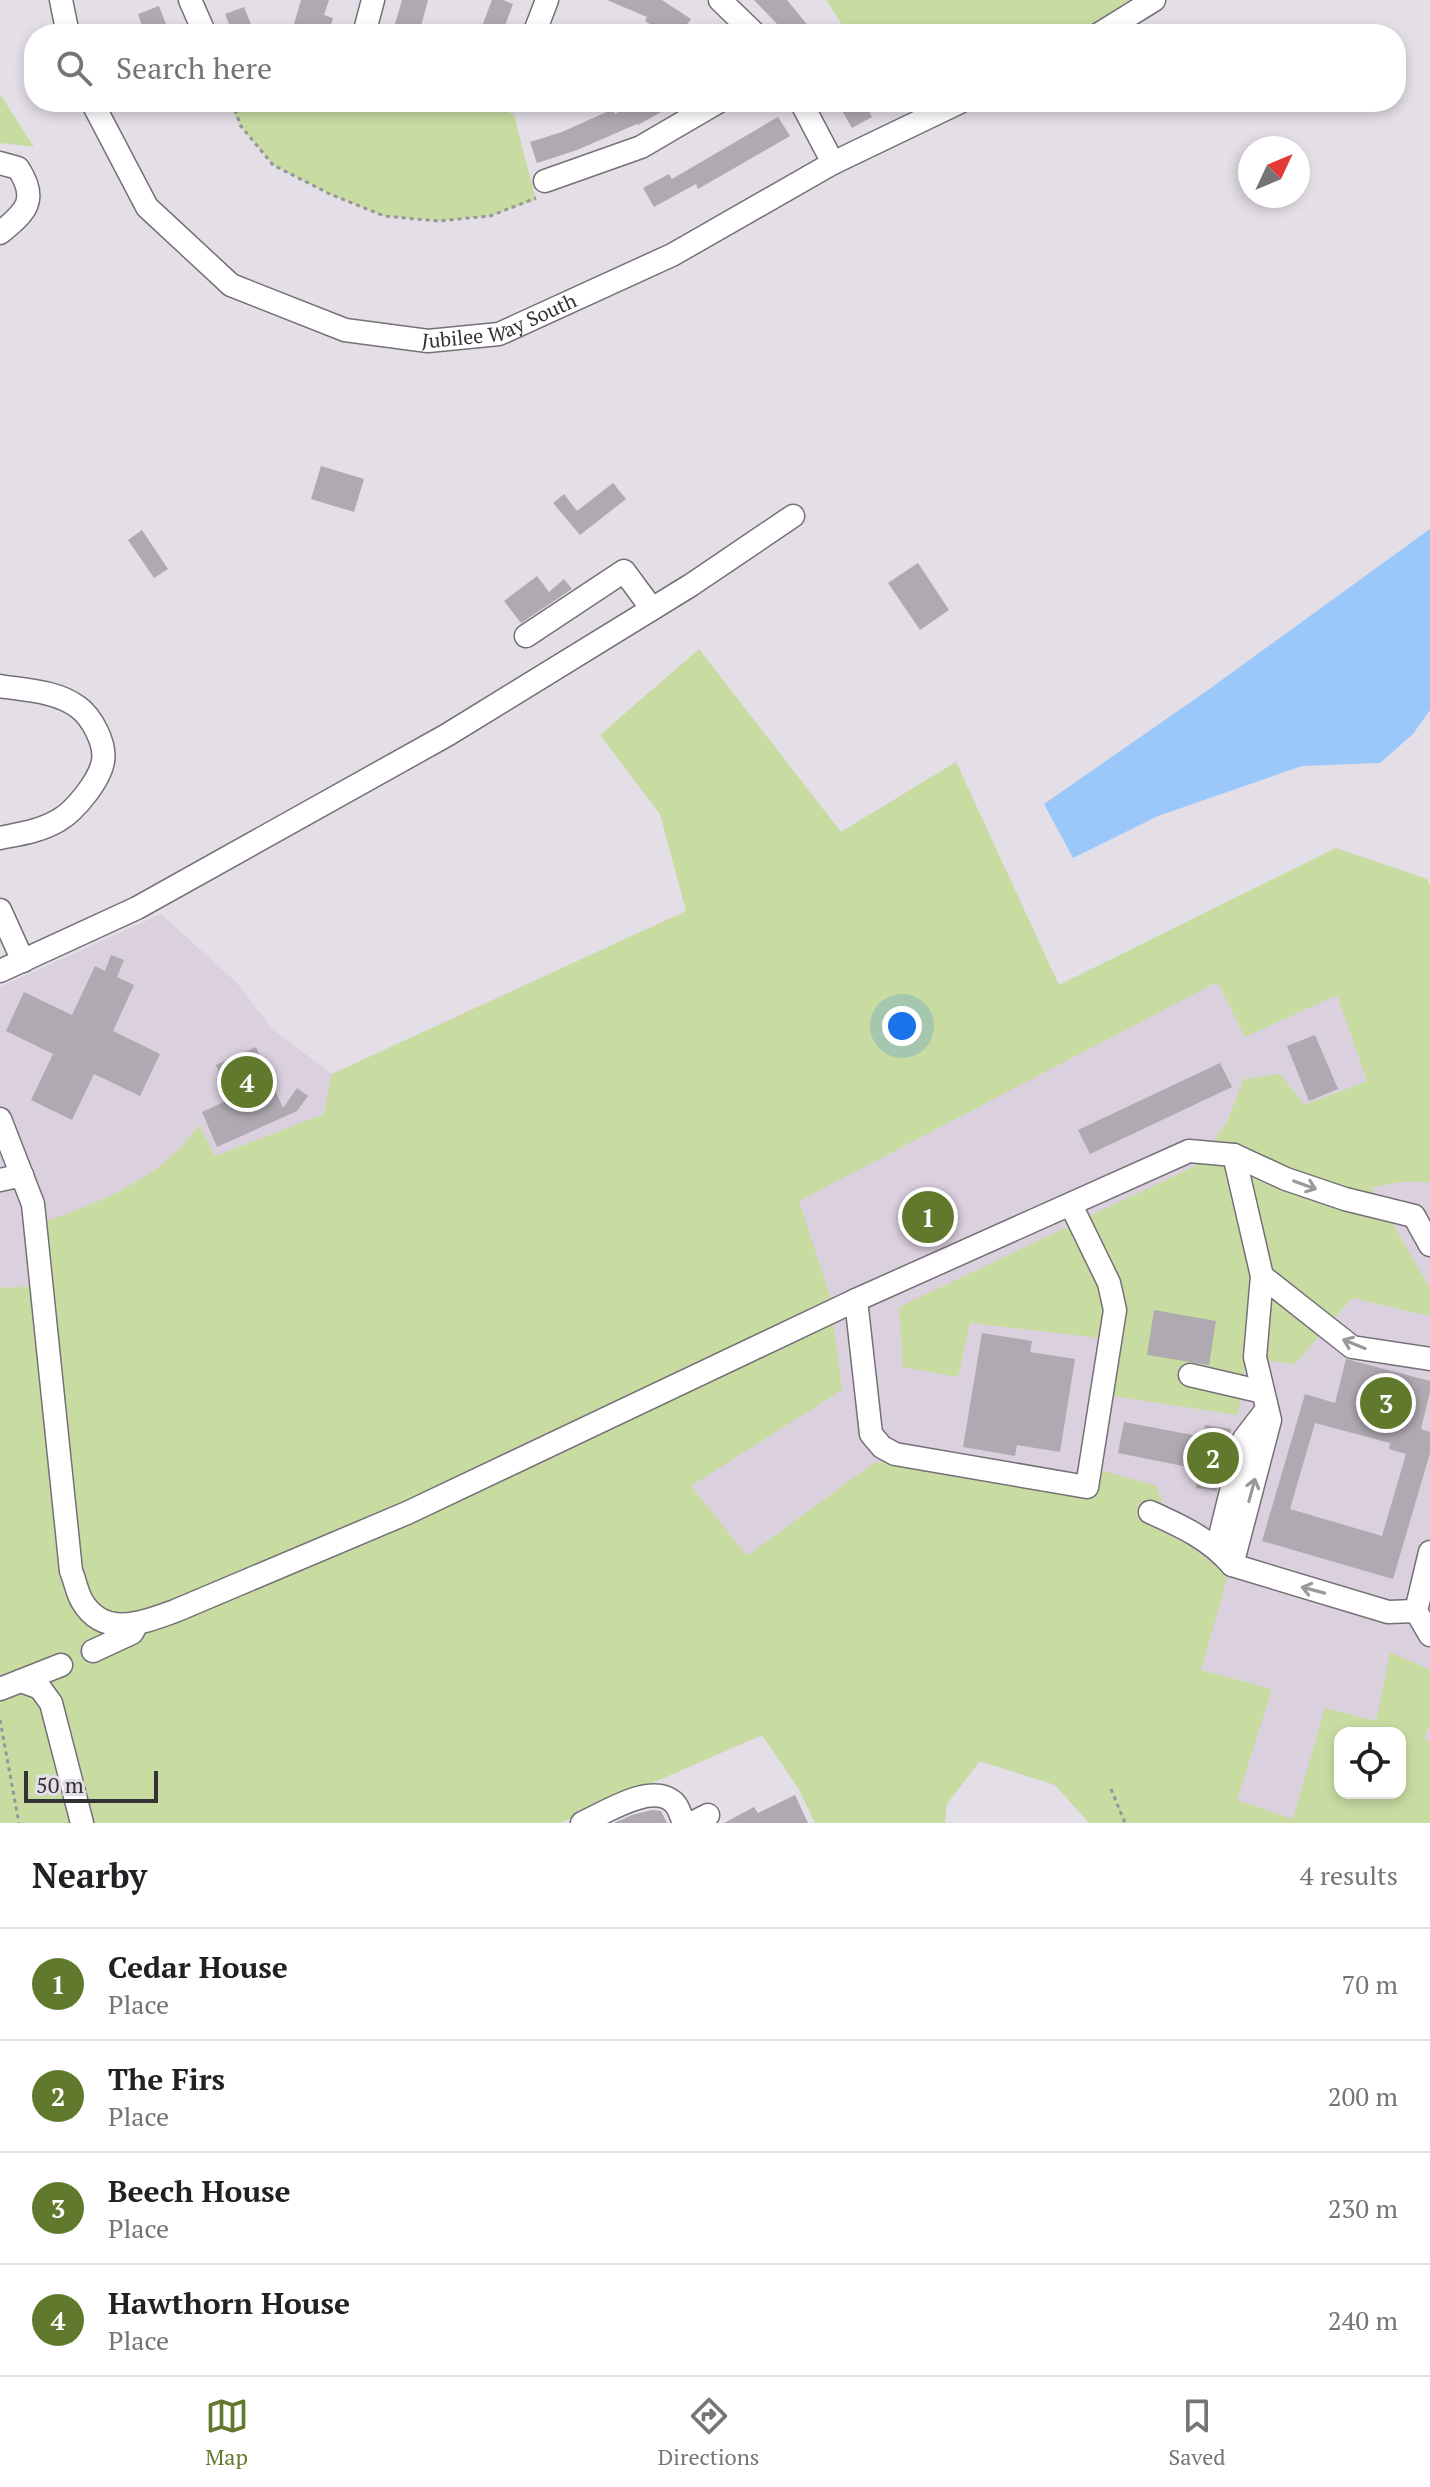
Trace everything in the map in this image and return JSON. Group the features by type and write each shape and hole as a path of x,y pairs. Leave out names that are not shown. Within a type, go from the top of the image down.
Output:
{"street":[{"path":"61,0 66,24"},
{"path":"190,0 201,24"},
{"path":"367,24 373,0"},
{"path":"538,24 547,0"},
{"path":"720,0 745,24"},
{"path":"1115,24 1154,0"},
{"name":"Jubilee Way South","path":"97,112 147,207 231,285 345,330 428,341 499,334 672,255 833,163 939,112"},
{"path":"545,181 641,147 701,112"},
{"path":"806,112 833,163"},
{"path":"0,163 18,168 28,183 29,199 23,215 0,233"},
{"path":"0,971 137,908 447,735 652,609 793,516"},
{"path":"526,636 624,571 652,609"},
{"path":"0,686 54,696 78,707 97,729 103,760 89,791 61,819 36,831 0,838"},
{"path":"0,910 23,961"},
{"path":"0,1119 33,1204 71,1571 82,1601 96,1617 116,1624 137,1624 175,1611 407,1513 856,1300 1189,1151 1234,1155 1286,1179 1345,1199 1422,1217 1430,1245"},
{"path":"1224,1557 1270,1420 1255,1357 1262,1276 1234,1155"},
{"path":"0,1180 22,1175"},
{"path":"856,1300 871,1434 882,1447 895,1454 1085,1496 1115,1310 1109,1283 1071,1205"},
{"path":"1262,1276 1352,1347 1430,1359"},
{"path":"1190,1375 1265,1400"},
{"path":"1150,1512 1183,1527 1224,1557 1388,1612 1416,1611"},
{"path":"1430,1552 1416,1611 1430,1635"},
{"path":"93,1651 132,1633 137,1624"},
{"path":"10,1685 61,1665"},
{"path":"10,1685 40,1688 51,1703 82,1823"},
{"path":"582,1823 628,1801 653,1794 675,1802 684,1823"}],"path":[{"path":"236,112 240,125 273,165 332,195 384,216 438,221 490,216 536,200 545,181"},
{"path":"0,1720 19,1823"},
{"path":"1111,1789 1125,1823"}],"shaded area":[{"path":"956,762 1059,985 1336,848 1427,879 1430,885 1430,1823 1089,1823 1055,1785 979,1761 763,1735 560,1823 0,1677 0,987 161,914 237,983 273,1030 332,1074 686,911 841,832"}],"green space":[{"path":"826,0 1130,0 1091,24 842,24"},
{"path":"0,94 34,147 0,143"},
{"path":"232,112 508,112 514,115 536,200 490,216 438,221 384,216 332,195 273,165"},
{"path":"699,649 841,832 956,762 1059,985 1336,848 1427,879 1430,885 1430,1182 1371,1187 1430,1288 1430,1316 1352,1298 1295,1364 1246,1358 1238,1415 1099,1394 1108,1339 970,1323 958,1377 903,1367 899,1307 1195,1166 1227,1122 1244,1079 1280,1074 1305,1105 1367,1081 1337,995 1245,1037 1217,982 799,1201 830,1296 842,1390 691,1486 747,1556 875,1462 927,1465 1072,1492 1104,1471 1157,1486 1172,1533 1228,1575 1201,1670 1272,1689 1237,1800 1293,1819 1325,1708 1376,1721 1390,1652 1430,1670 1430,1724 1424,1739 1430,1742 1430,1823 1089,1823 1055,1785 980,1761 947,1804 945,1823 815,1823 798,1788 762,1735 560,1823 0,1823 0,1288 52,1285 46,1221 99,1201 150,1173 182,1146 199,1125 215,1156 324,1114 332,1074 686,911 660,814 600,735"}],"water":[{"path":"1430,529 1430,710 1413,734 1380,763 1302,766 1158,816 1073,858 1044,804"}],"building":[{"path":"301,0 329,0 324,15 333,18 331,24 294,24"},
{"path":"402,0 428,0 422,24 395,24"},
{"path":"492,0 513,4 506,24 483,24"},
{"path":"607,0 662,0 691,19 688,24 650,24 645,21 647,17"},
{"path":"754,0 787,0 807,24 777,24"},
{"path":"159,6 166,24 142,24 138,14"},
{"path":"244,7 251,24 229,24 225,14"},
{"path":"606,112 661,112 638,125 537,163 530,142"},
{"path":"843,112 869,112 872,117 852,128"},
{"path":"778,117 790,136 698,189 696,184 654,207 643,188 669,174 672,179"},
{"path":"321,466 364,479 354,512 311,499"},
{"path":"613,483 626,499 580,535 553,503 564,494 577,511"},
{"path":"142,530 168,569 154,578 128,540"},
{"path":"918,563 949,610 920,630 888,583"},
{"path":"537,576 549,592 564,579 572,589 521,623 504,601"},
{"path":"111,955 124,960 117,977 134,985 113,1031 160,1054 140,1096 94,1074 72,1120 31,1100 53,1054 6,1031 24,992 72,1015 95,966 105,971"},
{"path":"1315,1035 1338,1089 1309,1101 1287,1046"},
{"path":"256,1047 283,1108 297,1088 308,1096 297,1111 217,1147 202,1112 230,1099 216,1065"},
{"path":"1220,1063 1232,1087 1090,1154 1078,1130"},
{"path":"925,1194 930,1206 942,1201 954,1226 918,1242 901,1205"},
{"path":"1154,1310 1216,1321 1209,1365 1147,1355"},
{"path":"982,1333 1032,1341 1030,1352 1075,1359 1060,1452 1017,1445 1015,1456 963,1447"},
{"path":"1346,1359 1430,1381 1421,1429 1430,1432 1430,1453 1393,1579 1262,1541 1305,1394 1335,1403","holes":["1315,1423 1390,1443 1389,1449 1406,1454 1382,1536 1290,1509"]},
{"path":"1124,1422 1203,1437 1205,1425 1231,1429 1217,1491 1196,1488 1198,1469 1118,1453"},
{"path":"795,1795 808,1823 724,1823 754,1807 758,1813"},
{"path":"661,1811 667,1823 614,1823 632,1815"}],"place":[{"name":"Hawthorn House","path":"247,1082"},
{"name":"Cedar House","path":"928,1217"},
{"name":"Beech House","path":"1386,1403"},
{"name":"The Firs","path":"1213,1458"}]}
